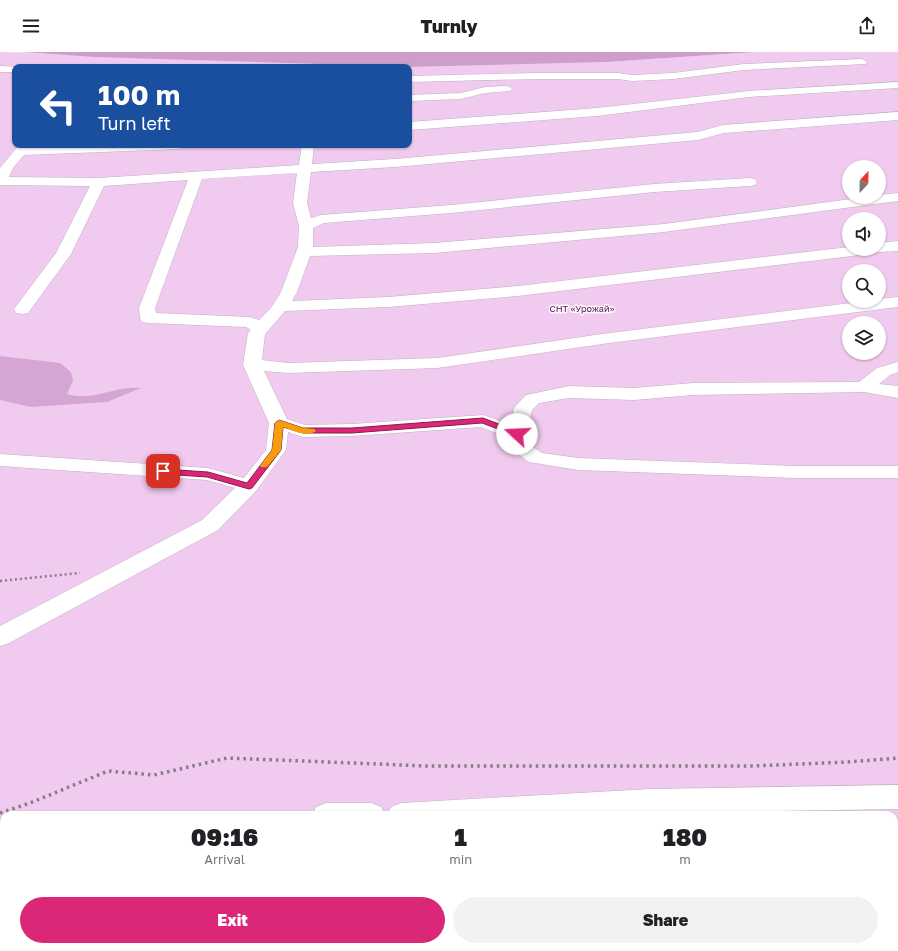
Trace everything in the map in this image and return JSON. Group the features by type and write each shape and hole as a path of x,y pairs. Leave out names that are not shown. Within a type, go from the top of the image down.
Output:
{"street":[{"path":"412,79 536,76 618,76 632,78 672,76 744,67 862,62"},
{"path":"0,69 12,69"},
{"path":"556,87 618,85"},
{"path":"412,126 597,112 749,94 898,85"},
{"path":"412,98 460,96 485,90 517,89"},
{"path":"24,148 6,167 0,181 99,182 395,163 698,136 723,129 898,116"},
{"path":"0,637 210,525 249,486 276,450 279,423 252,365 257,333 280,306 289,292 306,247 306,226 300,203 308,148"},
{"path":"197,175 147,308 148,318 250,322 261,329"},
{"path":"22,309 63,254 99,182"},
{"path":"306,226 321,220 451,209 654,188 750,182"},
{"path":"304,252 373,251 426,248 664,228 898,197"},
{"path":"886,247 898,246"},
{"path":"280,306 388,302 518,291 842,252"},
{"path":"252,365 288,368 437,363 594,340 898,302"},
{"path":"864,387 876,375 892,367 898,367"},
{"path":"898,392 864,387 693,389 634,394 570,392 533,399 522,408 517,434 525,450 536,458 578,464 795,472 898,472"},
{"path":"279,423 303,431 352,430 483,421 517,434"},
{"path":"0,460 208,474 249,486"},
{"path":"544,811 897,800"}],"path":[{"path":"0,581 85,573"},
{"path":"6,811 30,803 108,771 154,775 227,758 428,766 753,766 848,762 898,758"}],"green space":[{"name":"СНТ «Урожай»","path":"0,52 303,64 12,64 12,148 412,148 412,67 606,62 755,52 898,52 898,811 0,811"}],"shaded area":[{"path":"22,52 755,52 606,62 412,67 412,64 315,64 96,57"},
{"path":"0,356 60,363 71,372 73,380 67,394 86,396 123,389 141,388 107,402 31,407 0,400"}],"slow traffic":[{"path":"264,466 276,450 279,423 303,431 311,431"}],"route":[{"path":"163,471 208,474 249,486 276,450 279,423 303,431 352,430 483,421 517,434"}]}
